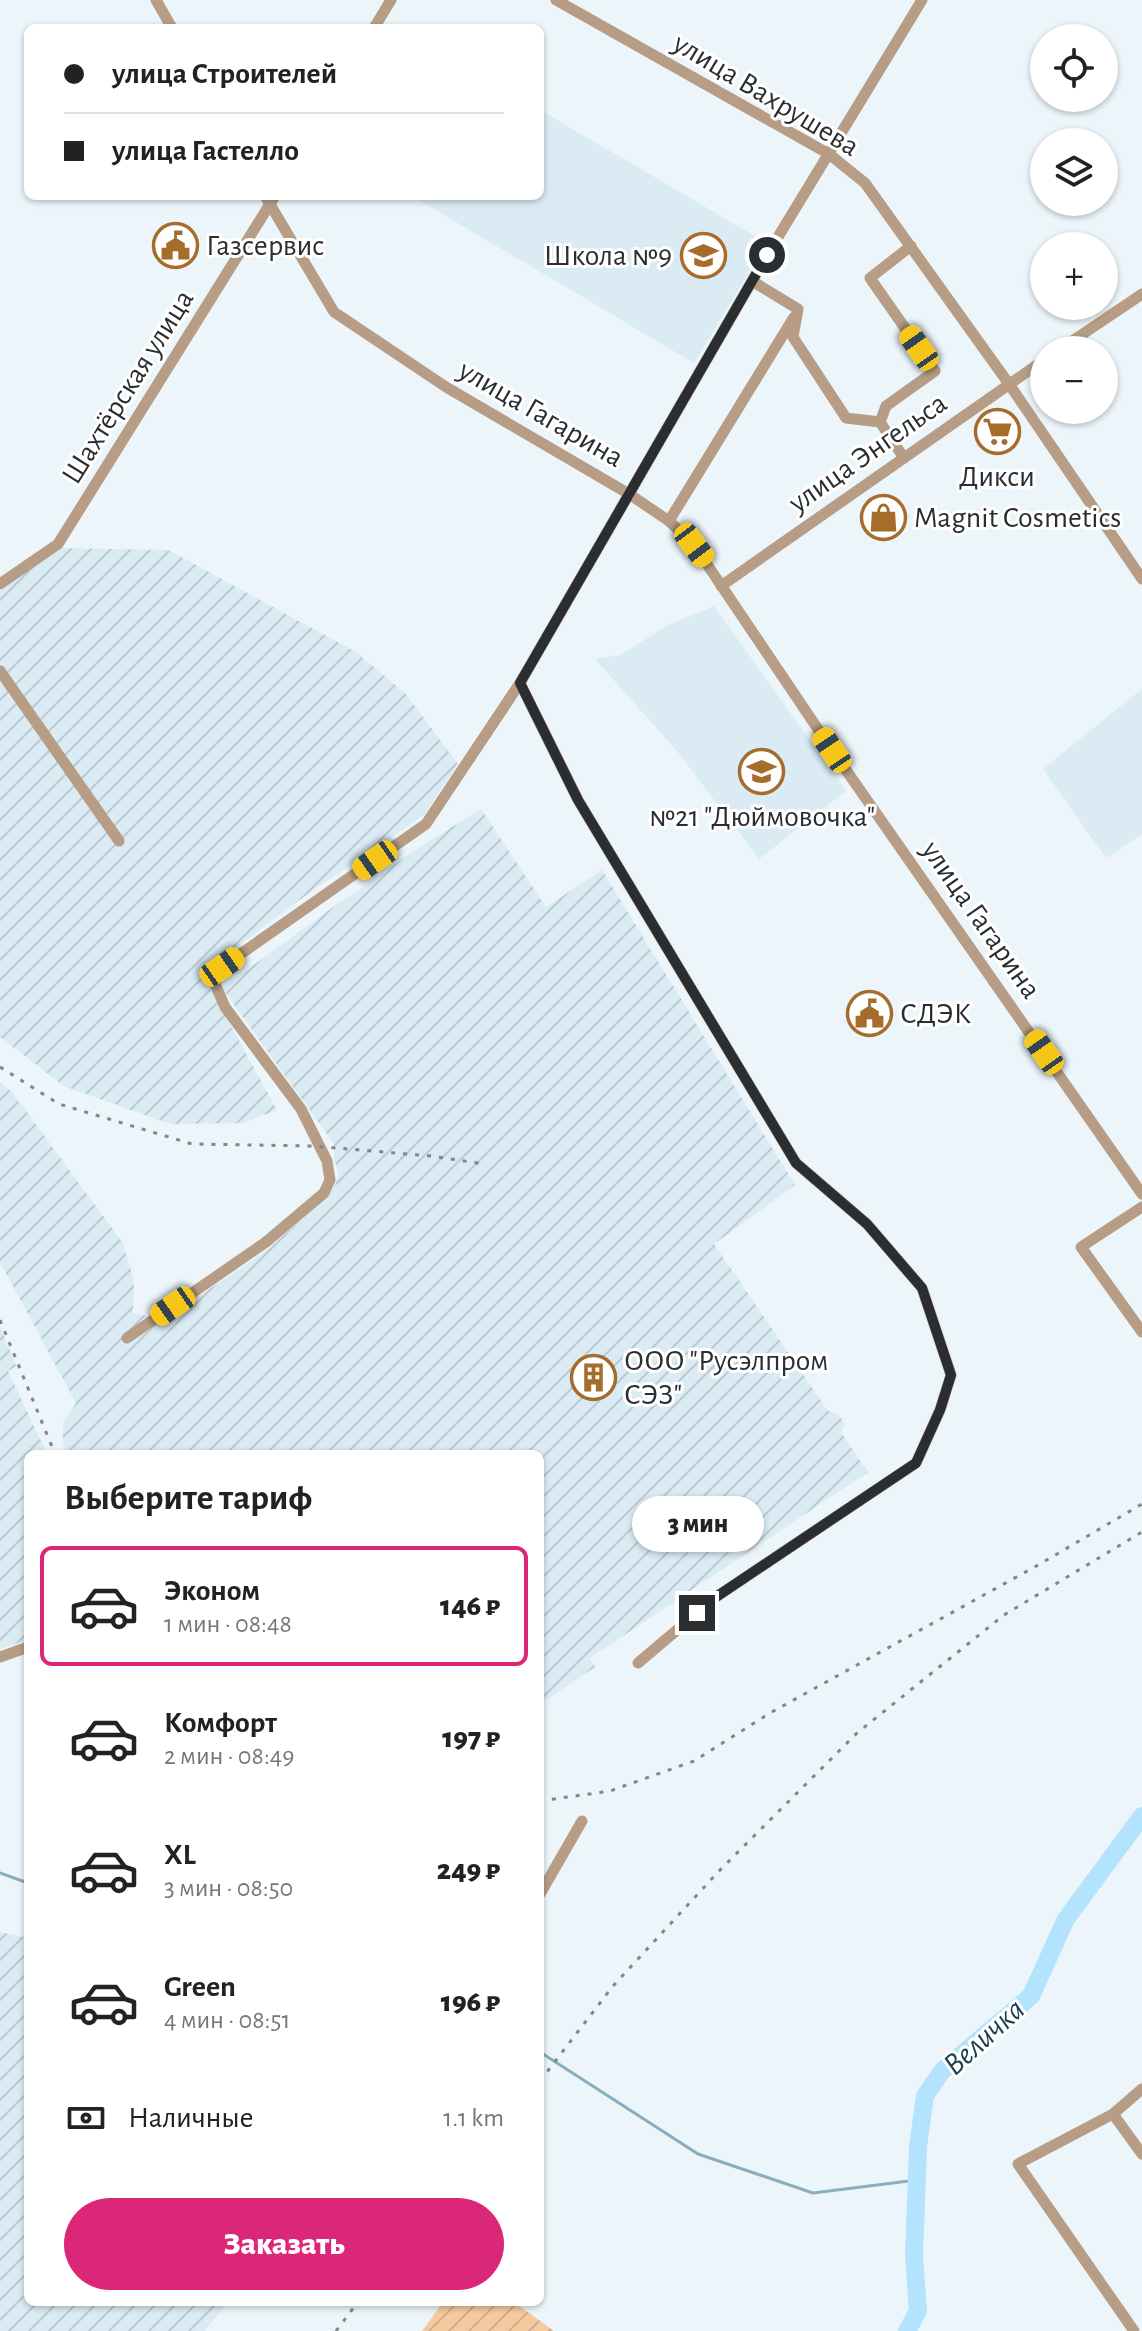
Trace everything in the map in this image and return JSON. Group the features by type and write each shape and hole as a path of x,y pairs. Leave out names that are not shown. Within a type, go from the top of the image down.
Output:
{"street":[{"path":"156,0 170,24"},
{"path":"376,24 391,0"},
{"name":"улица Вахрушева","path":"556,0 829,154 865,183 1009,384 1142,579"},
{"path":"127,1338 266,1242 324,1193 330,1180 327,1161 301,1109 225,1007 215,984 222,967 426,824 520,683 752,281 922,0"},
{"name":"Шахтёрская улица","path":"0,584 58,544 269,200"},
{"name":"улица Гагарина","path":"271,200 334,312 446,387 629,494 669,521 694,545 832,750 1142,1194"},
{"path":"880,422 886,406 935,371 870,278 911,246"},
{"path":"752,281 798,309"},
{"path":"1080,336 1142,294"},
{"path":"798,309 793,337 846,418 880,422 904,458"},
{"path":"669,521 798,309"},
{"name":"улица Энгельса","path":"721,586 1030,370"},
{"path":"0,671 119,841"},
{"path":"520,683 578,800 796,1163 867,1224 922,1288 951,1375 940,1410 916,1463 716,1597 638,1663"},
{"path":"1142,1207 1081,1247 1142,1332"},
{"path":"0,1657 24,1648"},
{"path":"544,1887 582,1821"},
{"path":"1134,2331 1018,2164 1113,2114 1142,2089"},
{"path":"1113,2114 1142,2154"}],"shaded area":[{"path":"544,112 767,243 694,363 419,200 544,200"},
{"path":"62,548 168,550 356,652 406,694 458,764 424,815 309,893 202,973 277,1110 243,1123 170,1124 64,1086 0,1037 0,590"},
{"path":"714,606 846,791 759,859 677,751 595,659 620,655 670,624"},
{"path":"1142,689 1142,834 1106,858 1043,769"},
{"path":"481,809 546,907 602,870 795,1185 714,1244 828,1411 838,1414 845,1424 841,1432 868,1472 590,1658 595,1667 544,1701 544,1450 65,1450 63,1423 76,1403 0,1262 0,1082 12,1092 123,1243 134,1280 133,1313 163,1320 262,1254 314,1209 334,1188 339,1174 334,1159 334,1144 222,988 421,846"},
{"path":"0,1326 16,1366 8,1371 45,1450 24,1450 24,1641 0,1649"},
{"path":"0,1932 24,1937 24,2306 225,2306 205,2331 0,2331"},
{"path":"440,2306 520,2306 554,2331 422,2331"}],"waterway":[{"name":"Величка","path":"907,2331 918,2311 914,2256 918,2147 925,2096 942,2071 1031,1996 1066,1919 1142,1816"},
{"path":"0,1873 24,1882"},
{"path":"544,2055 698,2154 813,2193 917,2180"}],"railway":[{"path":"0,1067 59,1104 192,1144 313,1146 431,1156 484,1164"},
{"path":"0,1320 53,1450"},
{"path":"544,1800 610,1791 694,1761 770,1713 1142,1504"},
{"path":"544,2076 613,1986 720,1870 857,1733 1004,1615 1142,1532"},
{"path":"336,2331 355,2306"}],"place":[{"name":"Газсервис","path":"175,246"},
{"name":"Школа №9","path":"703,256"},
{"name":"Дикси","path":"997,431"},
{"name":"Magnit Cosmetics","path":"883,518"},
{"name":"№21 \"Дюймовочка\"","path":"762,771"},
{"name":"СДЭК","path":"869,1014"},
{"name":"ООО \"Русэлпром СЭЗ\"","path":"593,1378"}],"route":[{"path":"697,1613 716,1597 916,1463 940,1410 951,1375 922,1288 867,1224 796,1163 578,800 520,683 767,255"}]}
